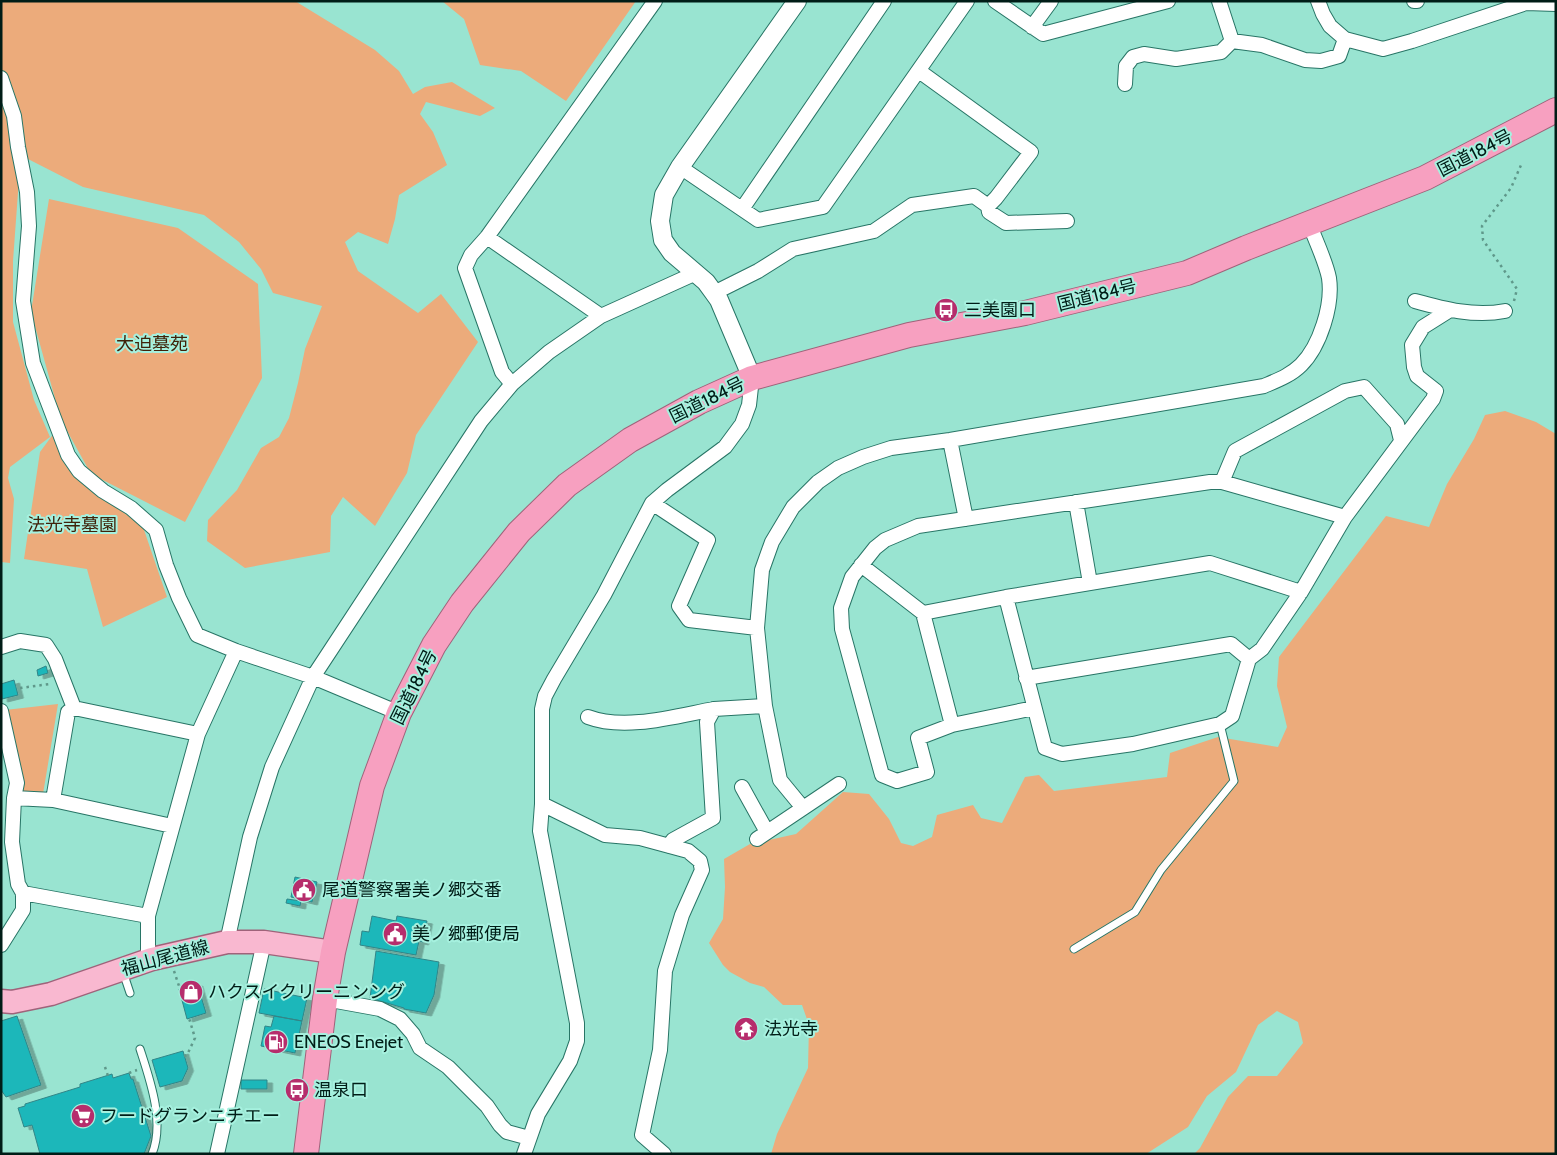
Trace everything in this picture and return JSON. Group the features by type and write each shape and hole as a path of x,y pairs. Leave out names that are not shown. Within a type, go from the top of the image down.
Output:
{"highway":[{"name":"国道184号","path":"306,1154 325,999 333,952 372,786 399,713 434,646 462,603 519,532 567,485 630,440 698,402 752,378 909,335 1025,313 1187,273 1425,178 1556,110"}],"main road":[{"name":"福山尾道線","path":"1,1001 12,1002 51,994 148,960 227,942 264,942 333,952"}],"street":[{"path":"512,384 502,372 465,268 471,255 487,237 654,1"},
{"path":"524,1154 538,1114 570,1060 577,1040 577,1023 540,832 542,804 542,708 545,696 554,679 604,595 652,503 666,490 725,447 742,424 749,404 752,378 719,300 706,282 672,253 663,240 660,221 664,195 680,167 797,1"},
{"path":"742,209 884,1"},
{"path":"680,167 758,220 823,207 967,1"},
{"path":"995,1 1042,34 1167,3 1168,1"},
{"path":"1032,27 1051,1"},
{"path":"1220,1 1232,41"},
{"path":"1318,1 1330,26 1345,39 1383,49 1526,2 1556,4"},
{"path":"1232,41 1262,45 1305,60 1321,61 1339,56 1345,39"},
{"path":"1125,84 1126,66 1133,57 1144,54 1176,59 1221,52 1232,41"},
{"path":"919,71 1030,152 988,206"},
{"path":"1,78 14,116 27,192 29,226 23,300 33,363 68,455 79,471 103,491 131,508 156,530 166,565 197,635 236,651 313,677 399,713"},
{"path":"714,293 758,271 793,249 874,231 912,205 974,196 988,206 989,212 1006,223 1067,221"},
{"path":"803,808 780,780 766,706 757,628 762,570 772,542 793,507 818,482 838,468 891,448 950,440 1264,386 1286,377 1301,365 1313,350 1330,303 1329,278 1309,223"},
{"path":"487,237 601,316"},
{"path":"227,942 250,837 272,767 313,677 480,421 512,384 549,352 601,316 696,274"},
{"path":"1415,301 1450,310 1490,314 1504,311"},
{"path":"1006,597 1045,748 1062,754 1133,744 1220,724 1232,716 1249,659 1262,650 1300,592 1345,517 1433,399 1436,391 1417,376 1414,367 1412,345 1423,327 1450,310"},
{"path":"1222,482 1235,451 1345,392 1364,387 1397,424 1401,440"},
{"path":"950,440 966,519"},
{"path":"1034,708 952,725 918,738 927,772 897,781 882,775 842,629 841,608 852,577 885,540 918,526 1210,482 1222,482 1345,517"},
{"path":"1076,502 1090,583"},
{"path":"652,503 708,540 679,606 689,620 757,628"},
{"path":"923,613 1006,597 1210,563 1300,592"},
{"path":"861,565 923,613 952,725"},
{"path":"1,647 20,641 46,644 55,659 74,708"},
{"path":"1026,678 1231,644 1249,659"},
{"path":"148,960 148,916 198,734 236,651"},
{"path":"588,717 598,721 637,722 714,709 766,706"},
{"path":"53,800 68,712 74,708 198,734"},
{"path":"669,846 673,840 713,818 707,722 714,709"},
{"path":"1,711 17,783 14,798 12,842 18,884 23,893 23,910 1,945"},
{"path":"742,787 762,836 839,784"},
{"path":"14,798 53,800 172,826"},
{"path":"542,804 605,836 640,838 688,850 700,861 702,870 682,915 665,971 660,1050 642,1135 664,1154"},
{"path":"23,893 148,916"},
{"path":"217,1154 264,942"},
{"path":"325,999 380,1010 400,1019 420,1048 448,1067 487,1106 507,1132 529,1138"}],"lane":[{"path":"1074,949 1135,912 1162,870 1234,781 1220,724"},
{"path":"122,970 130,993"},
{"path":"140,1049 155,1096 157,1142 152,1154"}],"path":[{"path":"1504,311 1514,303 1516,289 1483,240 1482,226 1511,188 1521,165"},
{"path":"20,688 64,682"},
{"path":"173,966 180,988"},
{"path":"184,1056 187,1055 194,1038 189,1018"},
{"path":"105,1066 108,1076"},
{"path":"129,1073 138,1070"}],"green space":[{"path":"1,1 295,1 375,50 399,71 413,94 425,87 452,82 495,108 480,116 426,102 420,114 433,132 447,165 399,195 388,244 358,232 345,242 358,271 418,313 441,294 478,342 416,435 407,473 375,526 343,497 331,516 330,552 245,568 207,541 208,520 237,490 261,448 279,437 289,418 305,349 322,306 273,293 261,269 239,242 204,215 83,187 26,158 19,179 13,261 13,322 34,400 50,437 10,467 8,478 14,499 10,563 1,562"},
{"path":"442,1 636,1 566,101 521,71 480,65 464,19"},
{"name":"大迫墓苑","path":"49,199 178,228 258,284 262,378 185,522 91,474 61,420 31,312"},
{"path":"1505,411 1536,422 1556,434 1556,1154 1194,1154 1200,1148 1228,1097 1248,1076 1277,1076 1303,1043 1298,1022 1277,1011 1258,1025 1236,1072 1207,1096 1188,1127 1146,1154 771,1154 777,1134 808,1068 809,1025 802,1005 783,1005 764,987 750,983 730,972 723,965 709,943 723,919 724,859 750,844 796,834 843,792 869,794 889,819 901,843 913,846 932,837 937,815 973,805 981,818 1002,823 1025,777 1039,775 1054,791 1167,777 1170,753 1218,737 1278,747 1287,727 1277,686 1279,657 1386,516 1429,527 1447,484 1474,439 1485,415"},
{"name":"法光寺墓園","path":"54,433 105,498 143,527 167,597 103,627 87,569 24,559 40,452"},
{"path":"58,704 43,794 20,792 5,710"}],"building":[{"path":"46,666 48,673 38,676 37,670"},
{"path":"14,680 18,695 2,699 1,684"},
{"name":"尾道警察署美ノ郷交番","path":"295,877 317,882 312,902 291,897"},
{"path":"287,899 301,901 300,906 286,903"},
{"path":"372,916 396,921 397,916 427,921 423,942 419,941 416,955 360,945 362,931 369,932"},
{"path":"376,951 439,962 434,995 426,1013 404,1009 370,998"},
{"path":"197,983 206,1013 187,1019 179,989"},
{"path":"264,989 307,998 302,1021 259,1013"},
{"path":"17,1016 41,1085 6,1097 1,1090 1,1021"},
{"path":"274,1016 302,1021 295,1053 261,1046 265,1026 271,1027"},
{"path":"183,1051 188,1068 182,1081 160,1087 152,1060"},
{"name":"フードグランニチエー","path":"129,1073 131,1079 133,1079 151,1136 144,1154 40,1154 32,1125 24,1127 18,1108 25,1106 25,1104 80,1087 80,1084 112,1074 113,1078"},
{"path":"241,1080 267,1080 267,1089 241,1089"}],"place":[{"name":"三美園口","path":"946,310"},
{"name":"尾道警察署美ノ郷交番","path":"304,890"},
{"name":"美ノ郷郵便局","path":"395,934"},
{"name":"ハクスイクリーニンング","path":"191,992"},
{"name":"法光寺","path":"746,1029"},
{"name":"ENEOS Enejet","path":"276,1042"},
{"name":"温泉口","path":"297,1090"},
{"name":"フードグランニチエー","path":"83,1116"}]}
